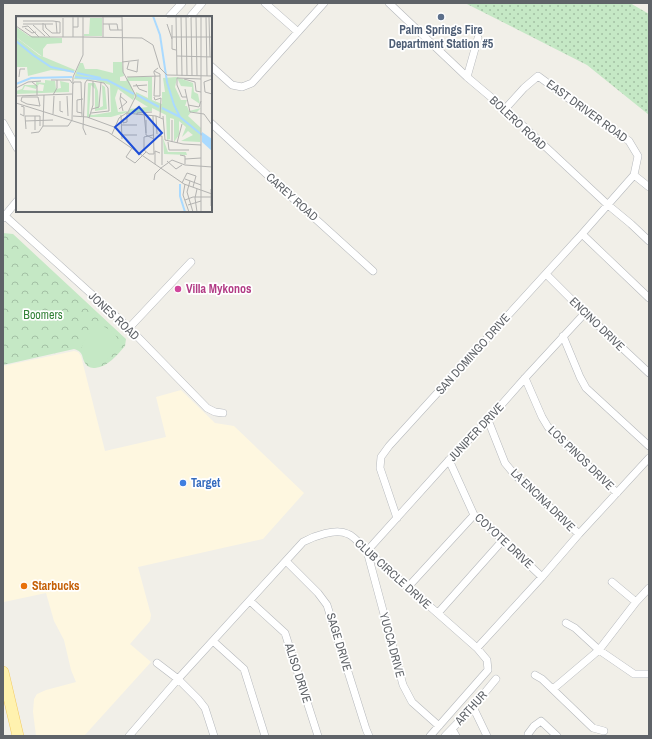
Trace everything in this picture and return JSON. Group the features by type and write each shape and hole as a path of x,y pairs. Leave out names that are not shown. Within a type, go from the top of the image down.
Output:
{"main road":[{"path":"3,672 18,736"}],"street":[{"path":"170,16 182,3"},
{"path":"191,16 202,3"},
{"path":"265,3 298,32"},
{"path":"212,67 232,85 242,87 252,83 324,3"},
{"name":"BOLERO ROAD","path":"389,3 467,77 505,109 649,241"},
{"path":"467,77 478,38"},
{"name":"EAST DRIVER ROAD","path":"505,109 524,88 538,76 629,141 638,156 634,175"},
{"path":"3,122 16,146"},
{"name":"CAREY ROAD","path":"212,124 373,271"},
{"path":"634,175 649,187"},
{"name":"SAN DOMINGO DRIVE","path":"397,518 380,468 382,457 389,446 634,175"},
{"path":"4,217 16,202"},
{"name":"JONES ROAD","path":"4,217 129,328 207,408 215,412 223,413"},
{"path":"582,234 649,298"},
{"path":"129,328 191,262"},
{"name":"ENCINO DRIVE","path":"546,274 649,373"},
{"name":"JUNIPER DRIVE","path":"367,551 585,313"},
{"path":"563,336 586,388 649,446"},
{"name":"LOS PINOS DRIVE","path":"525,378 548,427 617,493"},
{"name":"LA ENCINA DRIVE","path":"488,420 505,463 515,475 579,534"},
{"path":"477,648 649,458"},
{"name":"COYOTE DRIVE","path":"449,460 474,515 542,577"},
{"path":"408,587 474,515"},
{"name":"CLUB CIRCLE DRIVE","path":"129,736 178,679 303,542 313,537 340,531 350,534 367,551 477,648 487,660 488,670 430,736"},
{"path":"438,613 503,540"},
{"name":"YUCCA DRIVE","path":"367,551 403,685 412,702 439,726"},
{"name":"SAGE DRIVE","path":"286,561 318,593 327,605 369,736"},
{"path":"612,582 636,602"},
{"path":"552,689 599,650 636,602 649,588"},
{"name":"ALISO DRIVE","path":"250,601 285,633 318,736"},
{"path":"566,623 575,628 599,650 634,674 649,674"},
{"path":"214,641 244,669 266,736"},
{"path":"157,662 178,679 206,708 214,736"},
{"path":"535,676 542,679 593,728 604,731"},
{"name":"ARTHUR","path":"445,736 473,707 496,678"},
{"path":"473,707 487,736"},
{"path":"528,736 534,726 541,721 557,736"},
{"path":"452,729 456,736"}],"shaded area":[{"path":"74,351 78,352 81,356 105,451 166,437 156,397 181,390 215,423 234,426 304,493 263,539 138,567 151,615 150,621 130,644 151,662 84,736 36,736 33,712 34,699 37,694 76,682 71,670 64,640 54,621 46,593 4,602 3,366"}],"green space":[{"path":"465,3 630,3 649,14 649,115 587,65"},
{"name":"Boomers","path":"3,233 13,234 126,339 125,346 112,360 100,367 91,367 86,364 81,353 74,349 3,365"},
{"path":"97,324 110,330 116,336 121,349 116,349 104,363 94,363 90,361 83,355 82,351 84,341"}],"place":[{"name":"Palm Springs Fire Department Station #5","path":"441,17"},
{"name":"Villa Mykonos","path":"178,289"},
{"name":"Target","path":"183,483"},
{"name":"Starbucks","path":"24,586"}]}
